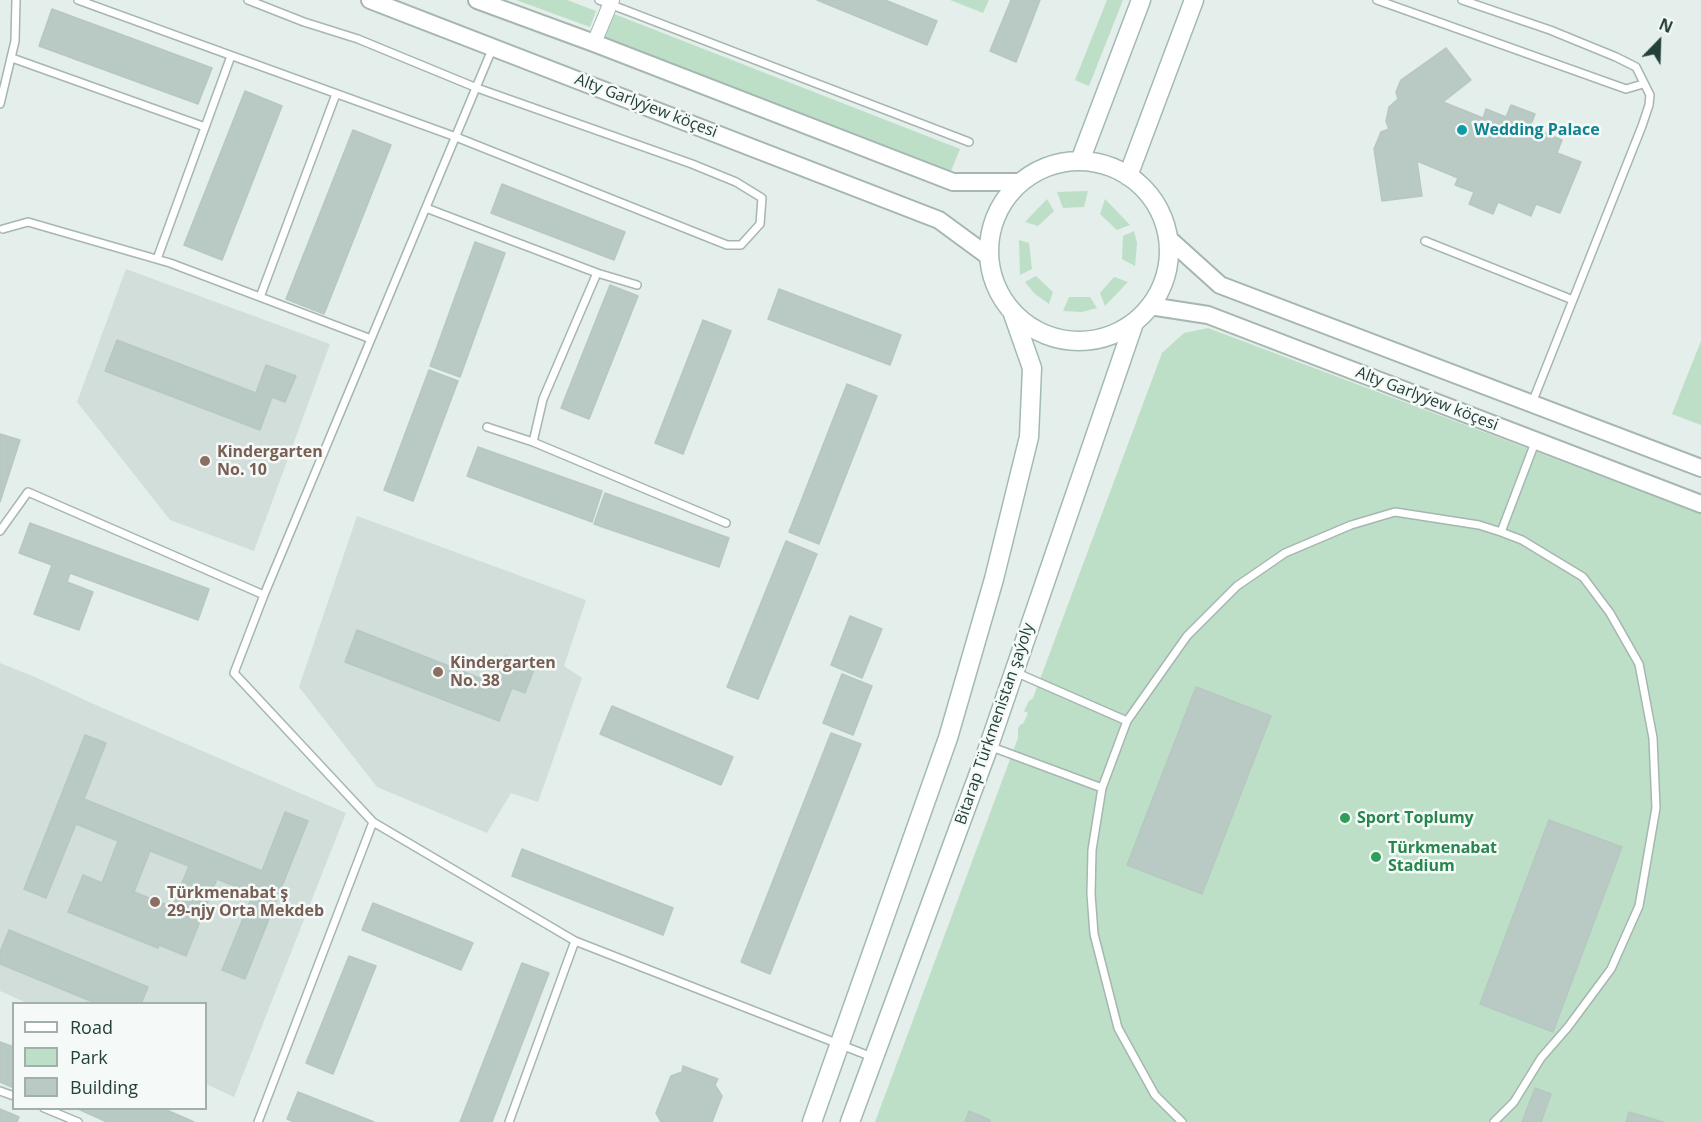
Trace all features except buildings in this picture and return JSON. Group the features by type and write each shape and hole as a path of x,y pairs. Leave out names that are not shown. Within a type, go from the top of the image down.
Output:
{"main road":[{"path":"1080,161 1142,0"},
{"path":"1128,176 1194,0"},
{"path":"1088,160 1118,169 1128,176 1144,187 1161,211 1169,239 1169,263 1162,286 1150,306 1134,323 1110,336 1085,341 1059,339 1034,330 1013,314 1000,297 992,277 988,256 990,228 1001,203 1019,182 1037,170 1057,162 1088,160"},
{"path":"812,1122 948,738 994,579 1029,437 1032,368 1013,314"},
{"name":"Bitarap Türkmenistan şaýoly","path":"850,1122 989,746 1134,323"}],"street":[{"name":"Alty Garlyýew köçesi","path":"370,0 939,220 988,256"},
{"path":"477,0 953,182 1019,182"},
{"path":"594,43 607,1"},
{"name":"Alty Garlyýew köçesi","path":"1169,239 1220,285 1701,468"},
{"name":"Alty Garlyýew köçesi","path":"1150,306 1208,315 1701,504"}],"lane":[{"path":"0,104 15,41 16,0"},
{"path":"78,0 456,137 727,245 741,245 760,224 762,198 736,182 692,164 477,88 358,39 304,22 248,0"},
{"path":"1377,0 1626,89 1643,84"},
{"path":"1462,0 1550,30 1636,67 1650,95 1642,126 1532,403"},
{"path":"607,1 969,142"},
{"path":"493,47 264,595 234,673 374,822 575,941 874,1058"},
{"path":"157,259 231,56"},
{"path":"12,58 205,127"},
{"path":"260,297 336,94"},
{"path":"426,208 597,273 636,285"},
{"path":"3,229 28,222 157,259 371,339"},
{"path":"1425,241 1573,300"},
{"path":"533,442 543,399 597,273"},
{"path":"487,427 533,442 726,523"},
{"path":"1501,532 1536,440"},
{"path":"0,531 28,492 264,595"},
{"path":"1182,1122 1155,1095 1118,1028 1094,934 1091,894 1092,850 1102,789 1127,721 1186,636 1237,586 1285,554 1351,525 1395,512 1479,525 1501,532 1522,540 1583,577 1610,613 1639,664 1653,738 1656,808 1639,906 1611,969 1568,1027 1541,1058 1514,1102 1494,1122"},
{"path":"1014,672 1127,721"},
{"path":"989,746 1102,789"},
{"path":"258,1122 374,822"},
{"path":"509,1122 575,941"},
{"path":"49,1110 78,1122"}],"shaded area":[{"name":"Kindergarten No. 10","path":"126,269 330,344 254,551 170,520 77,402"},
{"name":"Kindergarten No. 38","path":"357,516 586,600 564,666 582,678 538,802 511,793 487,833 377,787 299,687"},
{"name":"Türkmenabat ş 29-njy Orta Mekdeb","path":"0,663 346,813 234,1097 207,1084 207,1002 25,1002 0,991"}],"green space":[{"path":"516,0 567,0 596,11 590,27"},
{"path":"950,0 989,0 983,13"},
{"path":"1107,0 1123,0 1089,86 1075,80"},
{"path":"614,14 960,149 951,171 605,37"},
{"path":"1088,191 1084,207 1063,208 1057,192"},
{"path":"1047,199 1054,211 1038,226 1025,222"},
{"path":"1105,199 1130,225 1117,230 1100,214"},
{"path":"1134,231 1137,243 1135,266 1122,259 1123,236"},
{"path":"1019,240 1029,243 1032,269 1020,275"},
{"path":"1036,276 1053,292 1049,304 1035,294 1025,282"},
{"path":"1114,277 1128,282 1105,306 1100,293"},
{"path":"1069,297 1090,297 1097,308 1082,312 1063,311"},
{"name":"Sport Toplumy","path":"1208,328 1701,514 1701,1122 875,1122 1018,738 1018,728 1023,724 1028,713 1024,711 1033,698 1162,353 1184,333"},
{"path":"1701,341 1701,425 1672,414"}],"place":[{"name":"Wedding Palace","path":"1462,130"},
{"name":"Kindergarten No. 10","path":"205,461"},
{"name":"Kindergarten No. 38","path":"438,672"},
{"name":"Sport Toplumy","path":"1345,818"},
{"name":"Türkmenabat Stadium","path":"1376,857"},
{"name":"Türkmenabat ş 29-njy Orta Mekdeb","path":"155,902"}]}
